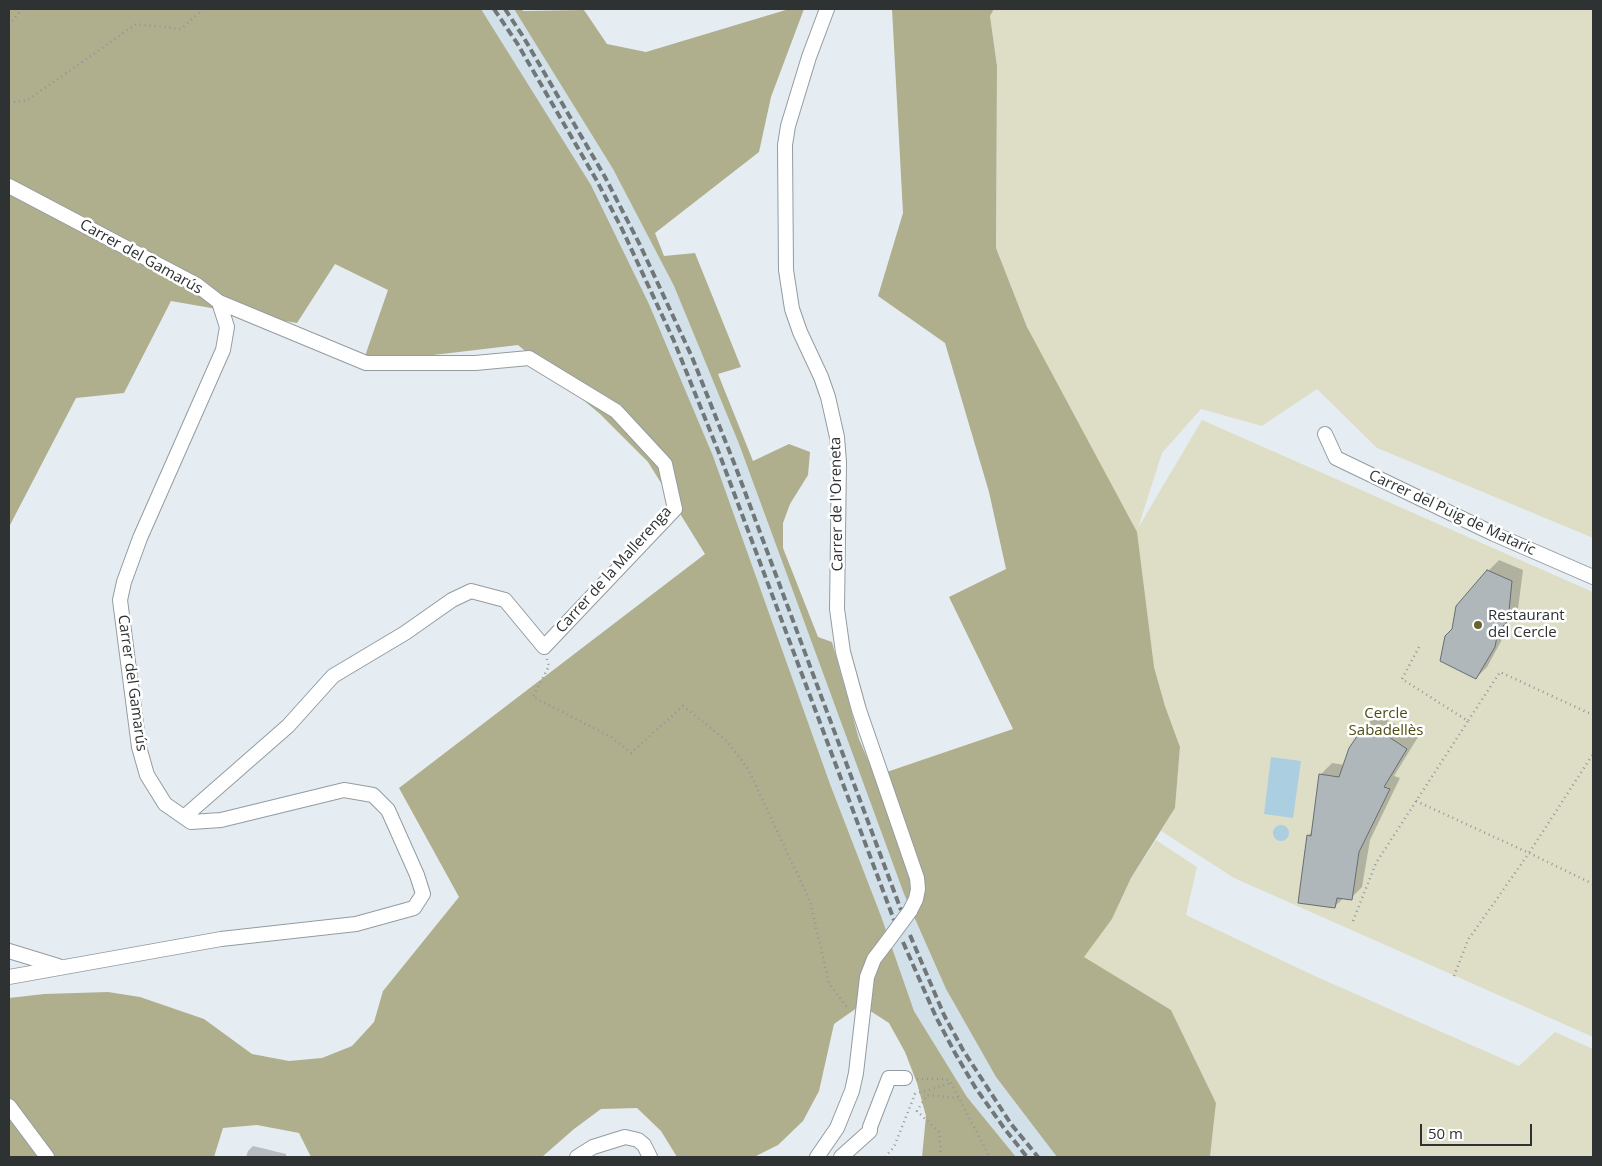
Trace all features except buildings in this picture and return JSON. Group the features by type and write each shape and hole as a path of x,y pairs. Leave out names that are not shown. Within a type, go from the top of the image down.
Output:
{"street":[{"name":"Carrer de l'Oreneta","path":"827,9 809,57 784,145 786,270 792,309 800,332 821,377 828,397 837,437 839,462 837,609 843,652 858,710 917,878 918,889 916,899 910,911 869,969 861,1026"},
{"name":"Carrer del Gamarús","path":"9,186 197,285 219,302 227,326 223,350 140,538 124,582 120,600 139,747 147,775 165,804 191,822 221,820 344,790 372,795 388,810 423,894 414,908 356,924 221,939 9,977"},
{"name":"Carrer de la Mallerenga","path":"184,817 288,726 333,676 405,633 452,600 471,591 505,600 544,647 675,509 665,464 616,411 529,358 474,363 366,363 219,302"},
{"name":"Carrer del Puig de Mataric","path":"1325,434 1336,458 1494,534 1593,577"},
{"path":"9,951 61,967"},
{"path":"820,1156 837,1128 852,1091 861,1026"},
{"path":"841,1157 870,1131 889,1078 905,1078"},
{"path":"9,1106 46,1157"},
{"path":"577,1157 593,1147 625,1137 638,1140 644,1145 650,1157"}],"path":[{"path":"9,25 22,9"},
{"path":"9,103 28,100 136,24 181,29 203,9"},
{"path":"544,647 549,666 534,697 611,736 631,753 683,706 727,741 748,769 810,901 829,983 861,1026"},
{"path":"1419,647 1402,679 1468,721"},
{"path":"1353,920 1376,864 1500,672 1593,715"},
{"path":"1454,976 1468,940 1529,853 1593,754"},
{"path":"1416,801 1593,884"},
{"path":"905,1078 946,1079 959,1098 988,1157"},
{"path":"885,1157 894,1147 915,1094 951,1084"},
{"path":"941,1157 939,1132 917,1112 926,1095 959,1098"}],"shaded area":[{"path":"481,9 514,9 613,169 674,286 739,444 904,894 946,989 996,1077 1057,1157 1016,1157 967,1097 914,1011 881,916 830,784 713,456 649,304 591,185"}],"green space":[{"path":"9,9 481,9 591,185 649,304 713,456 830,784 881,916 914,1011 967,1097 1016,1157 922,1157 926,1116 917,1083 905,1052 889,1023 861,1005 834,1024 819,1091 803,1121 778,1145 754,1157 677,1157 661,1131 637,1108 601,1109 574,1129 542,1157 311,1157 299,1133 257,1125 223,1128 214,1157 9,1157 9,998 44,994 108,992 140,997 204,1019 252,1054 289,1061 322,1058 352,1046 374,1022 383,991 459,897 399,788 705,554 648,462 600,414 518,345 366,363 365,356 388,290 335,264 297,323 171,301 124,393 76,398 9,527"},
{"path":"514,9 522,9 523,11 584,10 607,44 646,52 789,9 804,9 771,97 759,152 655,233 664,256 695,253 741,367 718,374 753,461 789,444 810,452 808,475 790,504 783,523 783,548 818,637 832,642 859,739 875,776 1013,729 949,597 1006,569 989,492 945,343 878,296 903,213 892,9 994,9 990,16 997,66 996,248 1027,327 1137,532 1154,667 1165,706 1180,747 1175,808 1131,878 1112,919 1084,957 1171,1010 1216,1103 1210,1157 1057,1157 996,1077 946,989 904,894 739,444 674,286 613,169"},
{"name":"Cercle Sabadellès","path":"994,9 1593,9 1593,538 1377,448 1317,389 1262,426 1201,409 1162,453 1138,528 1202,420 1593,592 1593,1037 1234,878 1161,831 1175,808 1180,747 1165,706 1154,667 996,248 997,66 990,16"},
{"path":"1156,840 1197,867 1186,915 1317,977 1519,1066 1555,1032 1593,1049 1593,1157 1210,1157 1216,1103 1171,1010 1083,957 1112,919 1131,878"}],"water":[{"path":"1271,757 1301,761 1293,818 1264,814"},
{"path":"1278,825 1284,825 1289,830 1287,839 1278,841 1273,836 1273,830"}],"railway":[{"path":"494,9 517,43 597,181 622,229 674,341 719,453 894,920"},
{"path":"505,9 605,177 640,245 692,357 736,468 901,910"},
{"path":"910,935 944,1015 963,1050 1011,1124 1038,1157"},
{"path":"903,942 936,1017 955,1053 975,1087 1027,1157"}],"place":[{"name":"Restaurant del Cercle","path":"1478,625"}]}
